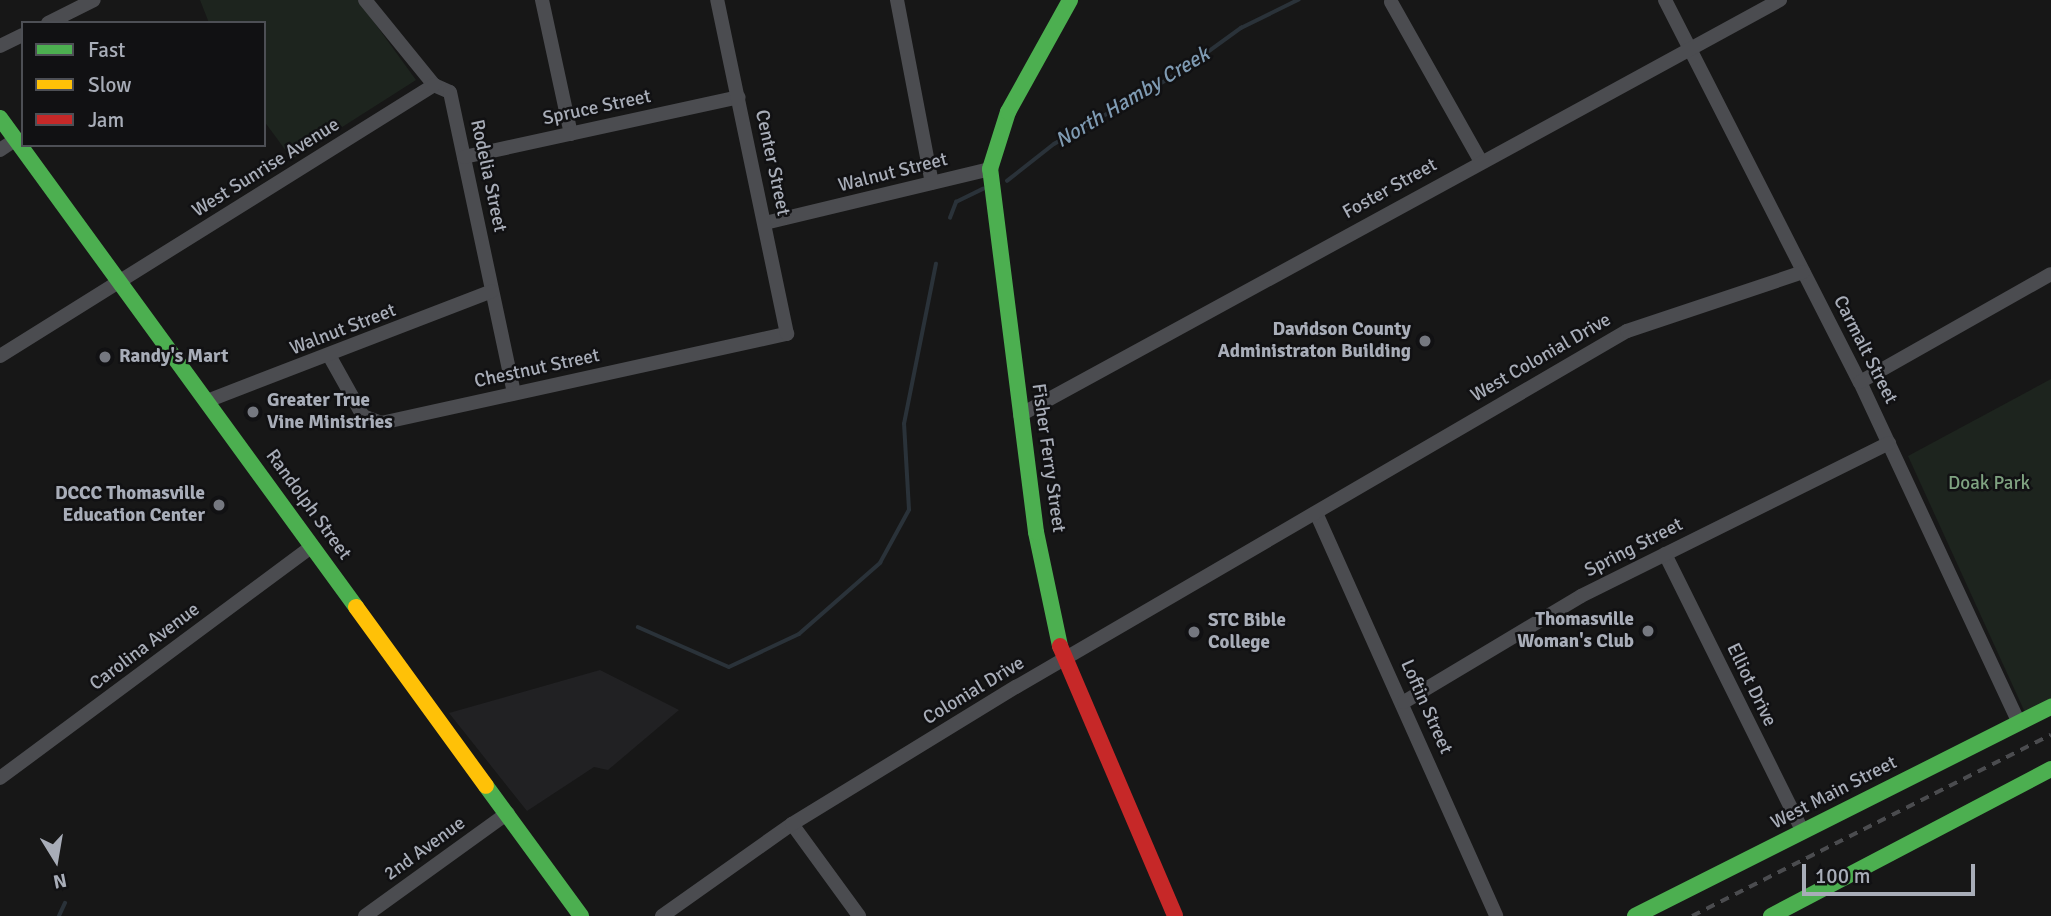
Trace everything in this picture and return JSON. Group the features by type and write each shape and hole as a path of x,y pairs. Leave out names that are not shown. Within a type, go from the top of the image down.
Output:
{"street":[{"path":"52,21 94,0"},
{"name":"Rodelia Street","path":"365,0 434,85 450,92 514,393"},
{"path":"542,0 571,134"},
{"name":"Center Street","path":"717,0 787,334"},
{"path":"897,0 932,183"},
{"name":"Fisher Ferry Street","path":"1070,0 1008,112 990,169 1038,544 1063,660 1175,916"},
{"name":"Carmalt Street","path":"1665,0 1860,382 2019,723"},
{"name":"Foster Street","path":"1020,415 1480,160 1780,0"},
{"path":"1391,2 1480,160"},
{"path":"0,46 21,36"},
{"name":"West Sunrise Avenue","path":"0,356 116,280 434,85"},
{"name":"Spruce Street","path":"464,157 739,97"},
{"name":"Randolph Street","path":"0,118 581,916"},
{"path":"0,150 15,140"},
{"name":"Walnut Street","path":"765,223 990,169"},
{"name":"West Colonial Drive","path":"1317,515 1627,331 1803,272"},
{"path":"1860,382 2051,274"},
{"name":"Walnut Street","path":"207,401 330,357 492,292"},
{"name":"Chestnut Street","path":"330,357 371,422 787,334"},
{"name":"Spring Street","path":"1404,702 1551,613 1889,443"},
{"name":"Colonial Drive","path":"662,916 792,824 1063,660 1317,515"},
{"name":"Loftin Street","path":"1317,515 1404,702 1496,916"},
{"name":"Carolina Avenue","path":"3,771 312,546"},
{"name":"Elliot Drive","path":"1665,554 1803,832"},
{"name":"West Main Street","path":"1635,916 2051,707"},
{"path":"1770,916 2051,769"},
{"name":"2nd Avenue","path":"365,916 508,813"},
{"path":"792,824 859,916"}],"shaded area":[{"path":"600,670 679,710 608,770 594,767 527,811 449,713"}],"green space":[{"path":"200,0 358,0 416,80 292,159 266,124 266,21 208,21"},
{"name":"Doak Park","path":"2051,379 2051,706 2028,719 1908,456"}],"waterway":[{"name":"North Hamby Creek","path":"1007,181 1054,144 1179,73 1241,28 1298,0"},
{"name":"North Hamby Creek","path":"950,218 956,202 983,189"},
{"name":"North Hamby Creek","path":"638,627 729,667 799,634 880,563 909,510 904,424 936,264"},
{"name":"North Hamby Creek","path":"59,916 65,903"}],"railway":[{"path":"1692,916 2051,735"}],"traffic: fast":[{"path":"1060,646 1036,532 990,169 1008,112 1070,0"},
{"path":"0,118 21,147"},
{"path":"21,147 356,607"},
{"path":"1635,916 2051,707"},
{"path":"1771,916 2051,769"},
{"path":"486,786 581,916"}],"traffic: slow":[{"path":"356,607 486,786"}],"traffic: jam":[{"path":"1060,646 1175,916"}],"place":[{"name":"Davidson County Administraton Building","path":"1425,341"},
{"name":"Randy's Mart","path":"105,357"},
{"name":"Greater True Vine Ministries","path":"253,412"},
{"name":"DCCC Thomasville Education Center","path":"219,505"},
{"name":"Thomasville Woman's Club","path":"1648,631"},
{"name":"STC Bible College","path":"1194,632"}]}
